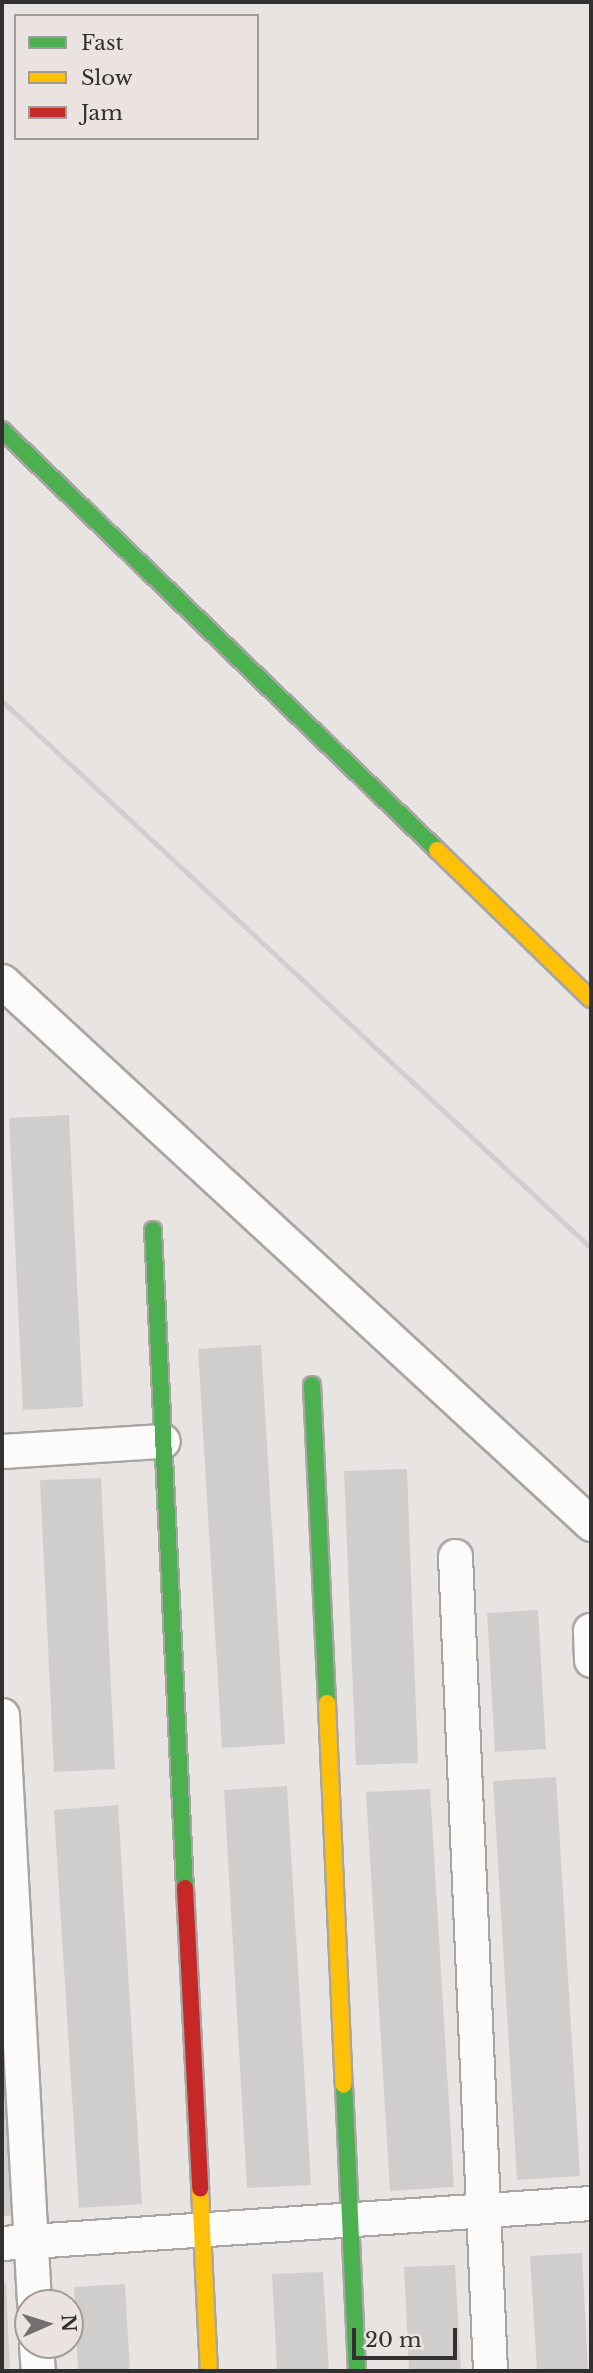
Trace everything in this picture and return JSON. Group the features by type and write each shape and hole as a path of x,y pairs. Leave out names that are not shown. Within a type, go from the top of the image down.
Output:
{"street":[{"path":"2,430 591,999"},
{"path":"2,981 591,1524"},
{"path":"153,1230 209,2371"},
{"path":"312,1385 357,2371"},
{"path":"2,1451 163,1441"},
{"path":"455,1556 490,2371"},
{"path":"2,1715 16,2242 30,2289"},
{"path":"16,2242 202,2227 591,2203"}],"building":[{"path":"69,1115 83,1407 23,1410 9,1118"},
{"path":"261,1345 285,1744 222,1748 198,1349"},
{"path":"407,1469 418,1763 356,1765 344,1471"},
{"path":"101,1478 115,1769 54,1772 40,1480"},
{"path":"538,1610 546,1749 495,1752 487,1613"},
{"path":"556,1777 580,2176 517,2180 493,1781"},
{"path":"287,1786 311,2185 247,2188 224,1790"},
{"path":"430,1789 454,2187 390,2191 366,1792"},
{"path":"118,1805 142,2204 79,2208 54,1810"},
{"path":"2,2031 15,2215 2,2216"},
{"path":"582,2253 588,2371 537,2371 530,2256"},
{"path":"455,2265 461,2371 409,2371 404,2267"},
{"path":"323,2272 329,2371 277,2371 272,2274"},
{"path":"2,2283 6,2283 10,2371 2,2371"},
{"path":"125,2284 130,2371 78,2371 77,2359 84,2359 84,2289 74,2287"}],"railway":[{"path":"2,701 591,1248"}],"traffic: fast":[{"path":"2,430 437,850"},
{"path":"153,1230 185,1888"},
{"path":"312,1385 327,1703"},
{"path":"344,2085 357,2371"}],"traffic: slow":[{"path":"437,850 591,999"},
{"path":"327,1703 344,2085"},
{"path":"200,2189 209,2371"}],"traffic: jam":[{"path":"185,1888 200,2189"}]}
